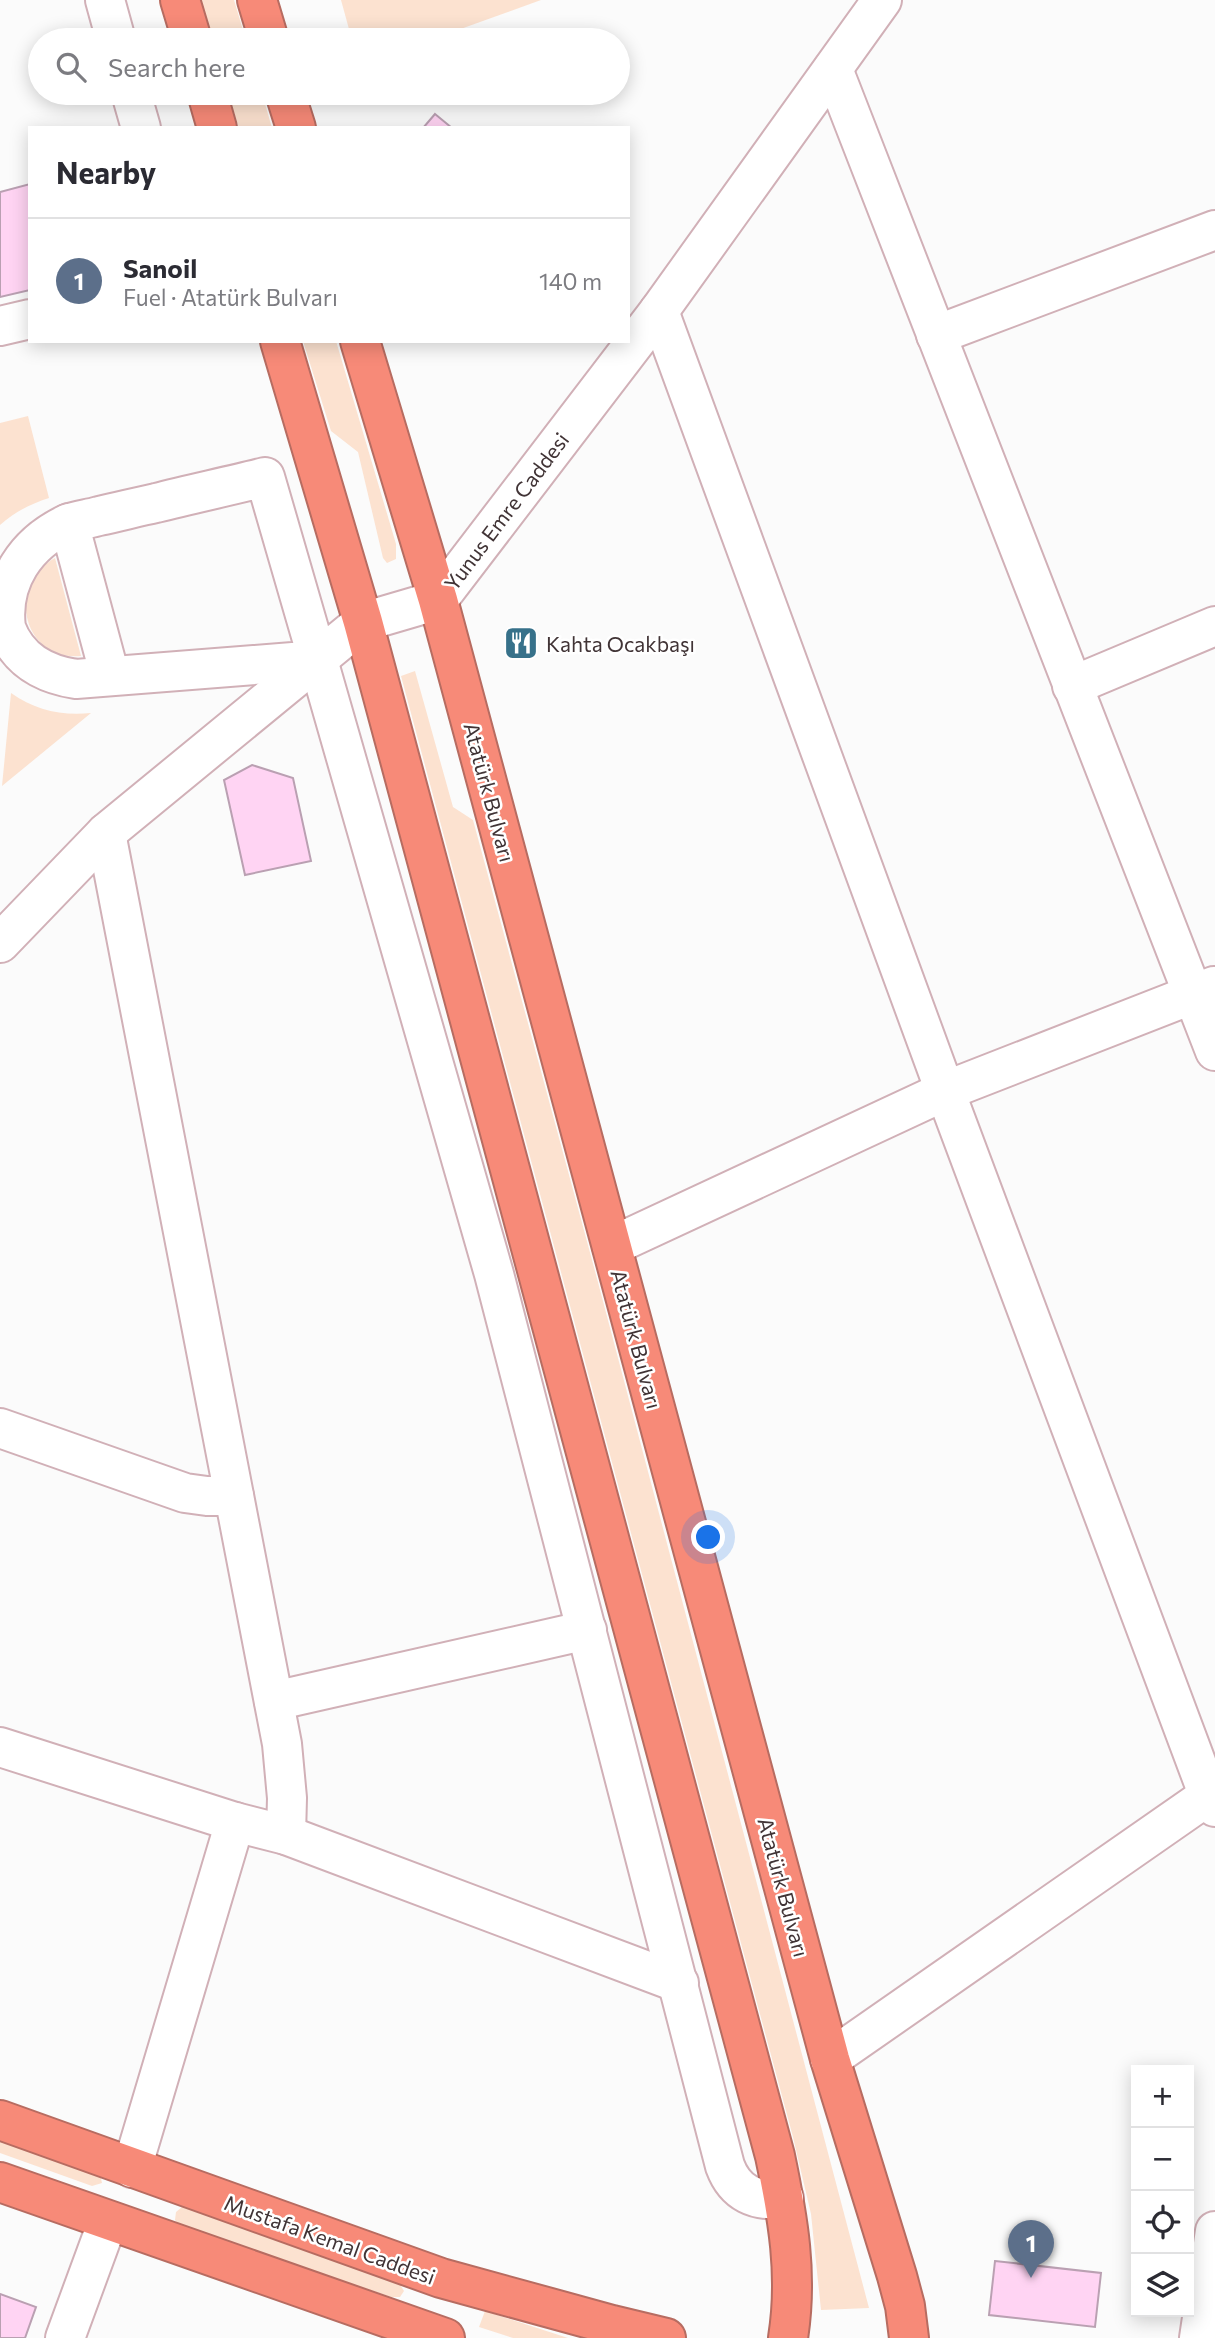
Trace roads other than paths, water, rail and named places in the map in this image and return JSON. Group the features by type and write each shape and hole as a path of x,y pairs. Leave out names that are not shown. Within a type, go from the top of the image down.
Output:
{"highway":[{"path":"180,0 188,28"},
{"path":"257,0 266,28"},
{"path":"210,105 216,126"},
{"path":"289,105 295,126"},
{"path":"281,343 363,622 768,2130 784,2198 792,2265 793,2302 788,2338"},
{"name":"Atatürk Bulvarı","path":"361,343 438,600 830,2059 897,2276 905,2306 909,2338"},
{"name":"Mustafa Kemal Caddesi","path":"0,2120 442,2278 666,2338"},
{"path":"108,2221 132,2168"},
{"path":"0,2182 433,2334 442,2278"}],"street":[{"path":"105,0 113,28"},
{"name":"Yunus Emre Caddesi","path":"0,943 106,833 363,622 438,600 659,311 882,3"},
{"path":"833,69 1072,685 1203,990 1215,1051"},
{"path":"134,105 140,126"},
{"path":"936,335 1215,230"},
{"path":"659,311 945,1091 1213,1797 830,2059"},
{"path":"0,326 28,319"},
{"path":"318,660 76,679 50,673 27,660 11,639 6,626 3,600 9,574 24,552 69,523 265,477 318,660 495,1274 730,2178 737,2188 756,2198 784,2198"},
{"path":"69,523 110,676"},
{"path":"1072,685 1215,626"},
{"path":"106,833 282,1744 287,1798 286,1835"},
{"path":"612,1246 945,1091 1203,990"},
{"path":"0,1429 185,1493 234,1496"},
{"path":"274,1701 587,1630"},
{"path":"0,1747 235,1822 286,1835 679,1983"},
{"path":"132,2168 235,1822"},
{"path":"65,2338 108,2221"},
{"path":"1199,2338 1215,2231"}],"place":[{"name":"Kahta Ocakbaşı","path":"521,643"},
{"name":"Sanoil","path":"1031,2278"}]}
